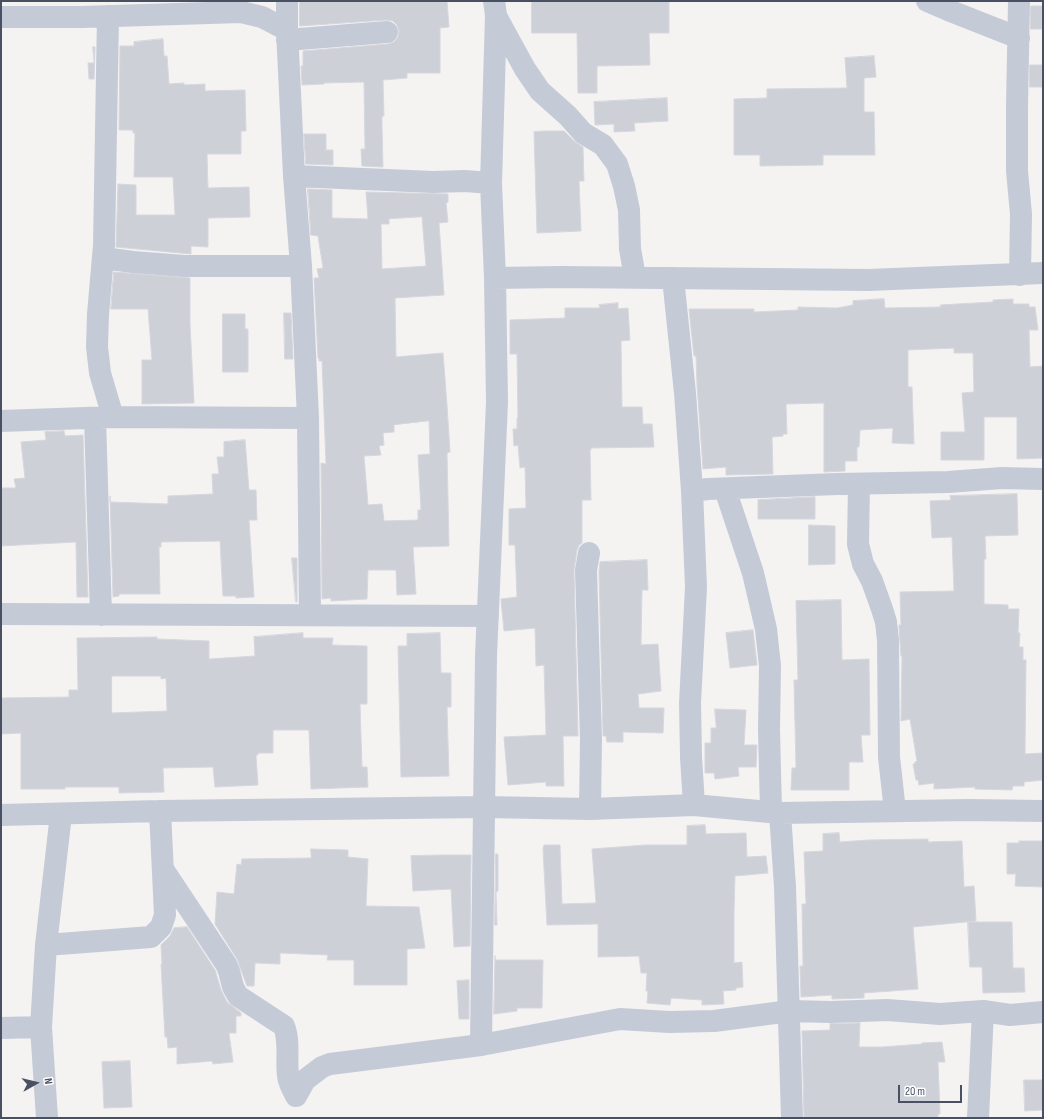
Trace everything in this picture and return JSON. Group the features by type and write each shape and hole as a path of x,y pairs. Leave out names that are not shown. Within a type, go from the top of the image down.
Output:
{"street":[{"path":"287,1 287,35 294,176 301,266 308,418 310,614"},
{"path":"927,1 1019,38"},
{"path":"1019,1 1017,163 1021,214 1020,275"},
{"path":"481,1045 488,616 497,402 495,278 491,183 495,8"},
{"path":"495,8 525,69 540,91 568,116 583,133 603,145 617,164 624,186 629,210 630,249 635,277"},
{"path":"1,17 82,9 108,16 241,12 262,17 287,35 387,32"},
{"path":"101,615 104,418 98,347 98,314 103,258 108,16"},
{"path":"294,176 491,183"},
{"path":"103,258 184,266 301,266"},
{"path":"495,278 635,277 868,280 1043,273"},
{"path":"673,278 685,393 692,492 696,587 690,703 694,805"},
{"path":"1,421 104,418 308,418"},
{"path":"692,492 708,489 948,482 1002,478 1043,479"},
{"path":"860,484 858,544 863,564 874,588 886,622 888,640 889,757 895,811"},
{"path":"725,489 753,572 766,629 770,666 769,728 776,812 786,887 792,1118"},
{"path":"589,554 586,570 590,733 590,809"},
{"path":"1,614 310,614 488,616"},
{"path":"1,815 160,811 484,808 590,809 694,805 776,812 1043,811"},
{"path":"46,945 151,937 161,927 166,915 160,811"},
{"path":"47,1118 41,1027 46,945 61,814"},
{"path":"163,869 226,964 238,996 284,1026 286,1034 288,1077 290,1086 296,1096 305,1080 322,1066 330,1064 481,1045 620,1019 669,1022 714,1021 790,1011 831,1012 887,1010 940,1014 983,1011 1010,1015 1043,1012"},
{"path":"978,1118 983,1011"},
{"path":"1,1028 41,1027"}],"building":[{"path":"300,1 447,1 449,27 440,28 440,73 407,73 407,78 383,80 383,167 362,166 361,149 365,149 364,82 302,85 301,66 303,66 303,51 388,44 394,42 398,37 399,31 397,25 393,21 386,20 300,26"},
{"path":"532,1 669,1 669,33 649,33 650,65 597,66 597,93 578,93 577,33 532,33"},
{"path":"1031,6 1042,6 1042,29 1031,29"},
{"path":"163,39 164,56 167,56 169,84 205,84 205,91 245,90 246,131 241,131 241,154 207,154 208,188 249,187 250,217 208,218 208,247 191,246 191,254 116,247 118,184 136,185 136,215 175,215 173,177 134,177 135,133 133,133 133,130 119,130 120,46 134,46 134,42"},
{"path":"93,47 95,47 94,79 89,79 88,63 94,63"},
{"path":"874,56 876,77 864,78 864,112 874,112 875,155 823,155 823,165 760,166 760,155 734,155 734,99 767,98 767,89 847,88 845,58"},
{"path":"1030,65 1042,65 1042,87 1030,87"},
{"path":"667,98 668,121 634,123 635,131 614,132 614,124 595,125 594,102"},
{"path":"564,131 574,141 583,147 584,181 579,181 581,231 537,233 534,132"},
{"path":"304,134 326,134 326,150 333,150 333,165 306,164"},
{"path":"308,189 332,190 332,218 368,219 366,192 448,194 448,202 446,203 448,222 439,223 444,295 395,298 396,357 443,353 447,405 450,452 447,453 449,546 413,547 416,594 397,595 396,570 368,570 367,599 331,601 331,598 322,599 321,463 326,464 322,361 319,361 318,358 314,278 319,278 317,269 323,268 318,236 311,235","holes":["422,217 426,266 382,269 381,224 389,224 389,219","429,421 430,454 418,455 421,510 418,510 418,520 384,521 382,504 368,505 364,456 381,455 379,446 384,445 383,433 394,432 394,425"]},
{"path":"114,272 190,278 190,324 194,403 142,404 142,360 152,360 148,309 111,309"},
{"path":"884,299 885,308 941,307 940,305 993,302 993,300 1013,299 1013,304 1029,304 1029,307 1035,307 1038,330 1029,330 1030,367 1043,366 1043,458 1017,459 1017,417 984,417 984,460 941,460 941,432 965,432 962,393 974,392 973,353 954,353 954,348 908,350 908,387 912,387 914,444 892,443 893,428 860,430 859,447 857,447 857,461 845,461 845,471 824,472 824,403 786,404 787,434 772,437 773,474 726,475 726,467 703,469 696,356 694,356 689,309 754,309 754,312 798,310 798,307 837,308 853,305 853,301"},
{"path":"618,303 618,309 628,308 630,340 621,341 622,407 642,407 643,424 652,424 654,447 591,448 590,450 591,500 582,500 582,543 579,545 577,550 574,570 578,736 563,736 564,786 546,786 546,782 508,785 504,737 546,735 544,665 536,666 535,628 504,631 501,600 517,597 515,545 509,545 509,509 526,508 525,467 520,468 518,445 514,446 513,429 517,429 518,418 517,354 510,354 510,320 565,318 565,308 600,308 599,305"},
{"path":"284,313 291,313 293,359 285,359"},
{"path":"223,314 245,314 245,329 248,329 248,372 223,372"},
{"path":"64,431 65,436 83,435 88,597 77,597 76,542 1,546 1,488 16,488 14,479 25,478 21,442 46,440 45,432"},
{"path":"245,440 249,490 256,490 257,520 249,520 254,597 236,598 236,596 223,596 220,541 161,542 161,547 159,547 160,594 119,594 119,596 113,597 110,502 168,504 168,496 213,494 212,474 219,474 217,457 224,457 224,442"},
{"path":"1017,494 1018,535 985,536 986,559 984,559 984,604 1008,605 1008,609 1019,609 1019,647 1023,647 1023,660 1026,660 1025,754 1043,753 1043,780 1024,782 1024,786 1013,786 1012,790 975,789 975,787 934,789 934,783 919,785 918,780 916,780 913,764 917,761 910,719 901,721 902,657 899,628 899,625 901,625 900,592 954,591 952,537 932,538 930,501 951,500 950,496"},
{"path":"815,497 815,519 758,519 758,500"},
{"path":"809,525 835,526 835,564 809,565"},
{"path":"292,558 297,558 297,602 296,602"},
{"path":"647,560 648,590 642,590 641,645 658,644 661,691 638,694 639,708 664,708 663,733 623,732 623,742 607,742 606,736 603,736 600,562"},
{"path":"841,600 842,660 869,659 870,735 861,735 863,762 849,762 849,790 791,790 792,768 796,768 794,680 798,680 796,601"},
{"path":"753,630 757,665 730,668 726,633"},
{"path":"303,633 303,638 333,638 332,645 367,646 367,704 360,704 362,767 367,767 368,787 311,789 309,730 273,730 273,753 258,753 258,755 256,755 258,785 215,787 213,767 163,768 164,792 119,793 119,787 21,789 21,733 1,734 1,698 69,697 69,690 78,690 77,638 157,637 157,639 209,641 209,659 255,656 254,637","holes":["112,676 161,676 161,679 166,678 167,711 112,713"]},
{"path":"440,633 441,673 451,673 451,707 447,707 449,776 401,777 398,646 407,646 407,634"},
{"path":"715,709 746,710 744,745 757,745 756,767 738,767 739,776 715,779 714,773 705,773 705,743 711,743 711,728 716,728"},
{"path":"705,825 706,834 746,833 747,857 766,856 768,873 735,876 734,963 742,962 743,987 736,988 736,990 723,991 724,1004 702,1005 702,1000 671,998 670,1005 647,1003 647,973 641,973 639,956 598,957 598,924 547,925 544,845 560,845 562,904 596,903 592,849 645,845 687,845 687,826"},
{"path":"839,833 840,842 928,839 928,842 962,841 964,887 974,886 976,921 913,927 918,989 864,993 864,998 832,999 832,995 801,997 800,966 803,966 802,904 806,904 804,852 823,851 823,834"},
{"path":"1019,841 1043,841 1043,887 1015,886 1016,874 1007,874 1007,843 1019,843"},
{"path":"311,849 348,850 348,857 368,859 366,906 419,907 425,948 407,949 407,985 354,985 354,960 327,960 328,955 280,953 280,964 255,963 254,986 247,986 237,959 215,924 217,892 234,894 237,864 241,865 242,859 311,858"},
{"path":"496,854 498,854 498,891 496,892 497,925 495,925"},
{"path":"471,855 470,946 454,947 451,889 413,891 411,856"},
{"path":"968,922 1012,922 1013,968 1024,968 1025,992 983,993 982,967 970,967"},
{"path":"187,927 215,970 221,990 227,1002 241,1013 241,1016 236,1016 236,1033 229,1033 233,1062 213,1064 212,1061 177,1064 177,1047 168,1048 167,1037 165,1037 161,945 170,936 174,928"},
{"path":"495,956 495,960 543,960 542,1008 517,1008 517,1011 494,1014"},
{"path":"469,980 469,1019 459,1019 457,981"},
{"path":"860,1023 859,1047 882,1047 942,1042 945,1062 938,1062 940,1114 938,1114 938,1118 804,1118 802,1031 830,1030 830,1024"},
{"path":"130,1061 132,1107 104,1108 102,1062"},
{"path":"1024,1080 1043,1080 1043,1110 1025,1111"}]}
